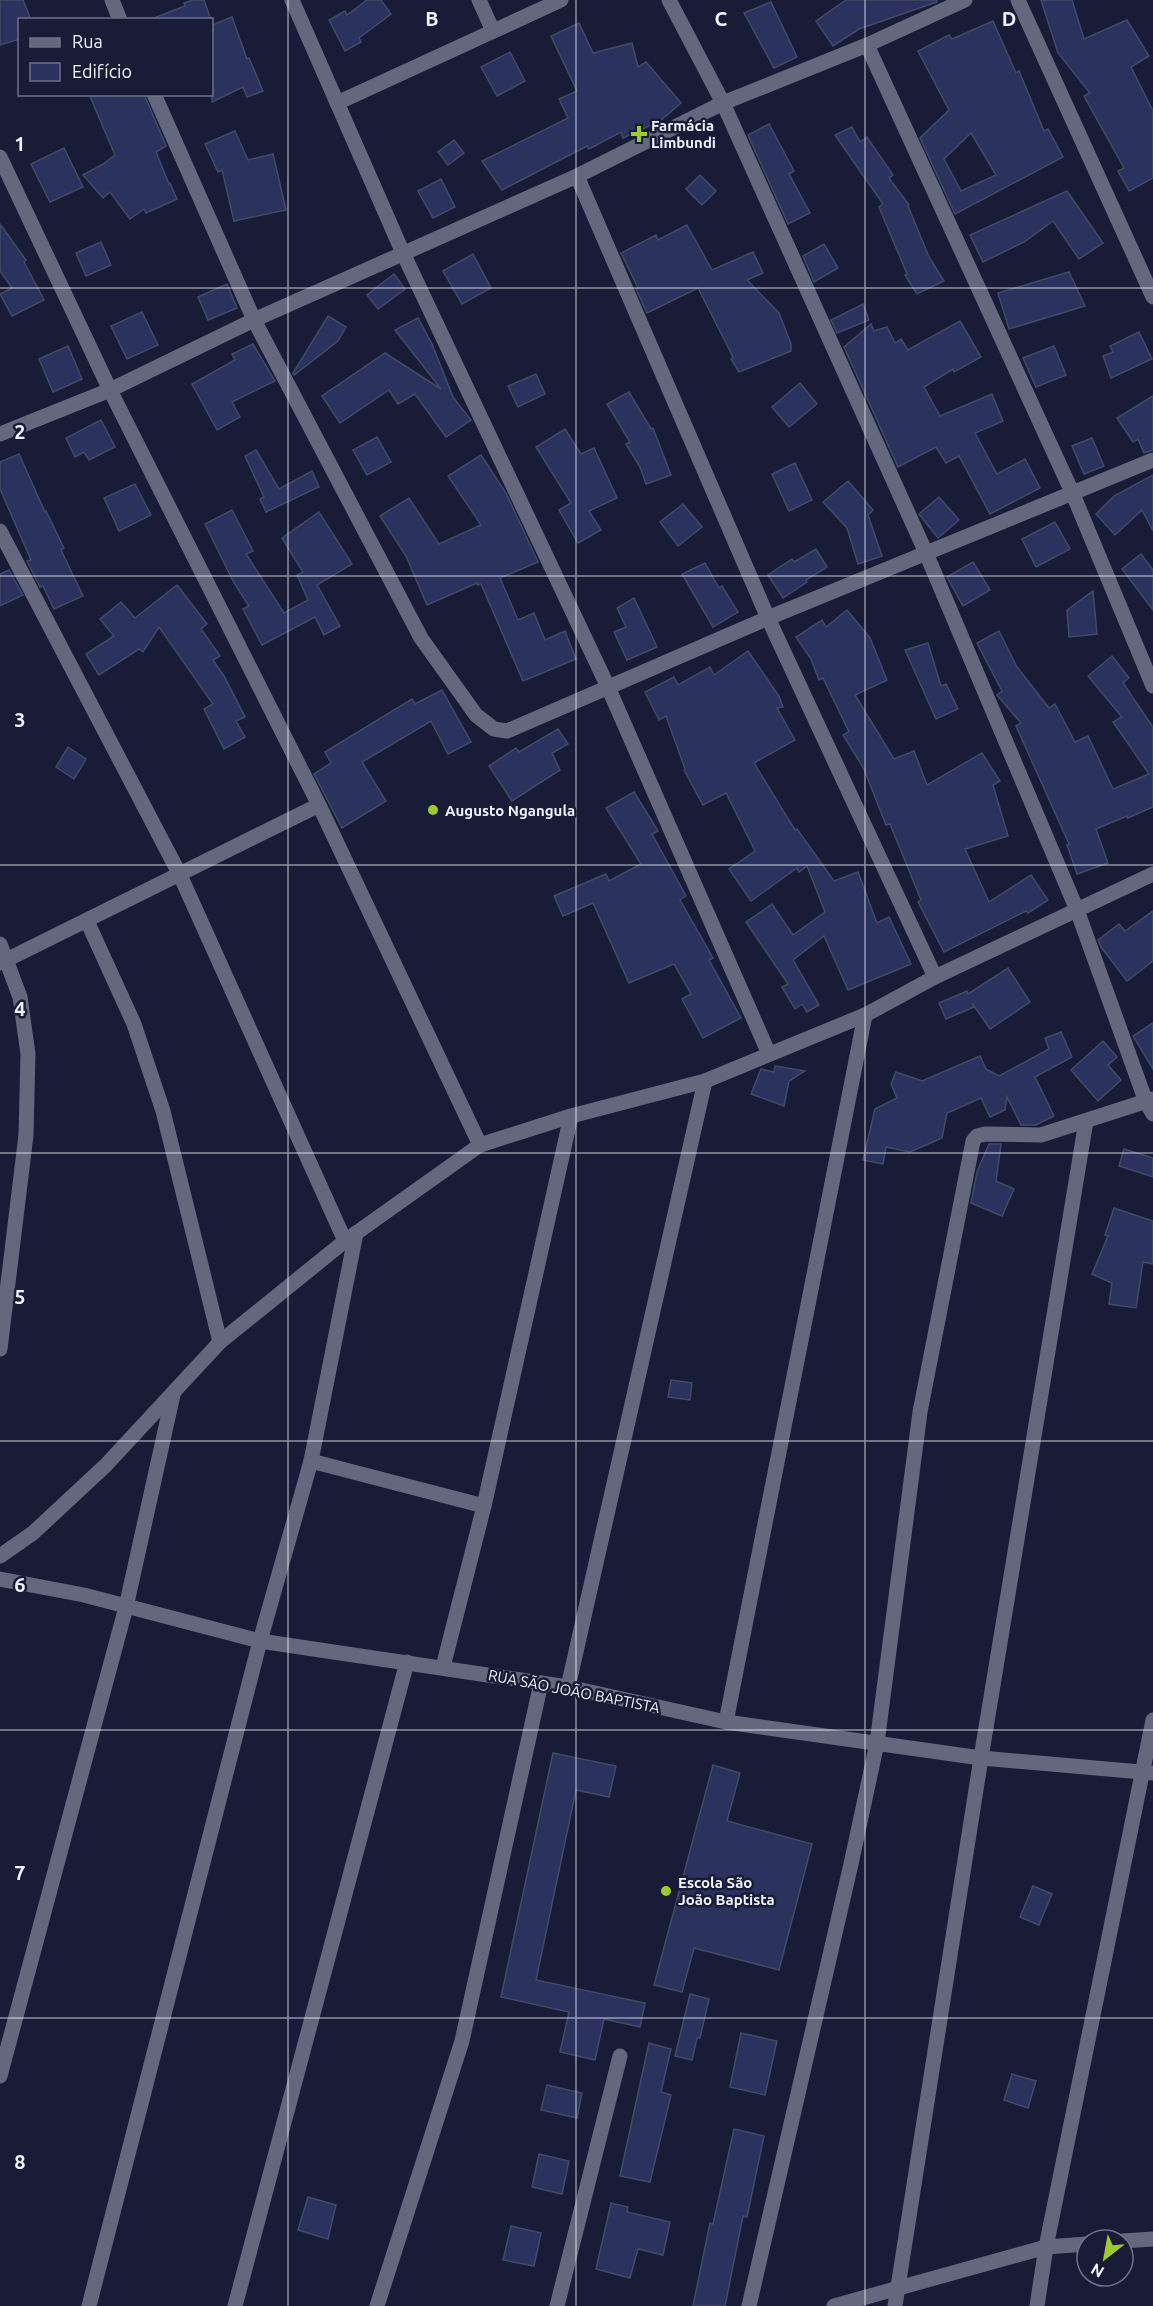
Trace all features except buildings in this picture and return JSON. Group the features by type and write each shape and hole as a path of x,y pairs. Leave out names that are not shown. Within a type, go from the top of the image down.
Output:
{"street":[{"path":"112,0 119,18"},
{"path":"292,0 403,253 608,687 769,1054"},
{"path":"479,0 493,31"},
{"path":"337,103 561,0"},
{"path":"669,0 723,103 926,553 1077,910 1151,1105 1041,1135 985,1134 977,1136 973,1141 920,1412 877,1743 749,2306"},
{"path":"0,435 110,390 254,320 577,176 723,103 867,45 965,0"},
{"path":"1018,0 1153,297"},
{"path":"867,45 1072,492 1153,686"},
{"path":"155,96 254,320 421,638 476,715 494,729 507,730 768,618 1153,460"},
{"path":"0,157 110,390 319,805 480,1145"},
{"path":"577,176 768,618 935,977"},
{"path":"0,531 180,875 350,1237 311,1461 260,1641 89,2306"},
{"path":"3,962 319,805"},
{"path":"0,1556 33,1533 106,1465 220,1342 350,1237 480,1145 571,1116 705,1081 865,1015 935,977 1153,874"},
{"path":"87,921 134,1024 163,1111 220,1342"},
{"path":"0,944 3,962 21,997 28,1054 26,1135 0,1348"},
{"path":"726,1722 865,1015"},
{"path":"567,1688 705,1081"},
{"path":"443,1667 484,1506 571,1116"},
{"path":"895,2306 981,1758 1086,1121"},
{"path":"0,2076 126,1607 173,1394"},
{"path":"311,1461 484,1506"},
{"name":"RUA SÃO JOÃO BAPTISTA","path":"0,1579 84,1595 260,1641 541,1683 726,1722 981,1758 1148,1772"},
{"path":"235,2306 407,1662"},
{"path":"377,2306 462,2041 541,1683"},
{"path":"1037,2306 1046,2247 1148,1772 1153,1720"},
{"path":"557,2306 620,2056"},
{"path":"1135,2240 1153,2239"},
{"path":"834,2306 1046,2247 1075,2245"}],"place":[{"name":"Farmácia Limbundi","path":"639,134"},
{"name":"Augusto Ngangula","path":"433,810"},
{"name":"Escola São João Baptista","path":"666,1891"}]}
